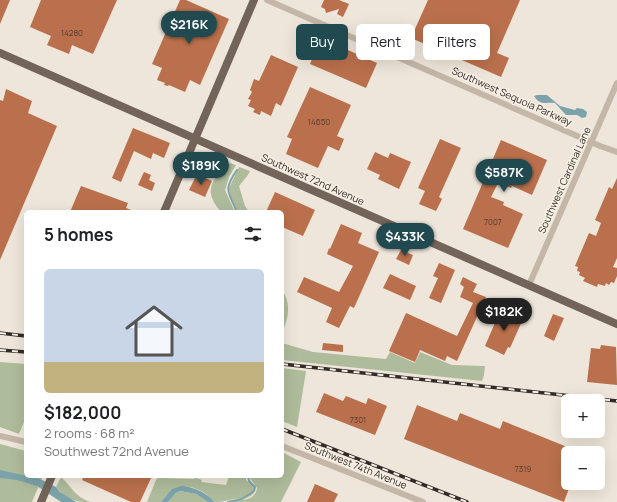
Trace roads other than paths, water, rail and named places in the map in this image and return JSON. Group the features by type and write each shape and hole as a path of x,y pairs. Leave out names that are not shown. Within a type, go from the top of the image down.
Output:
{"main road":[{"path":"165,210 254,0"},
{"name":"Southwest 72nd Avenue","path":"0,53 617,324"},
{"path":"42,500 51,478"}],"street":[{"name":"Southwest Sequoia Parkway","path":"267,0 617,152"},
{"name":"Southwest Cardinal Lane","path":"529,285 617,83"},
{"path":"0,436 24,442"},
{"name":"Southwest 74th Avenue","path":"284,447 423,502"}],"water":[{"path":"547,95 560,106 575,110 577,108 583,109 587,112 586,117 582,118 577,115 566,115 555,103 544,103 536,99 534,96"},
{"path":"0,470 24,475 24,478 40,479 56,487 60,492 76,502 61,502 37,486 17,480 0,478"},
{"path":"182,486 200,491 215,502 208,502 196,494 180,491 176,493 168,502 161,502 172,489"}],"waterway":[{"path":"236,210 229,195 228,187 237,170"},
{"path":"228,502 242,499 254,491 255,487 249,481 248,478"}],"railway":[{"path":"0,333 24,336"},
{"path":"0,350 24,352"},
{"path":"284,364 617,401"},
{"path":"284,430 467,502"}]}
